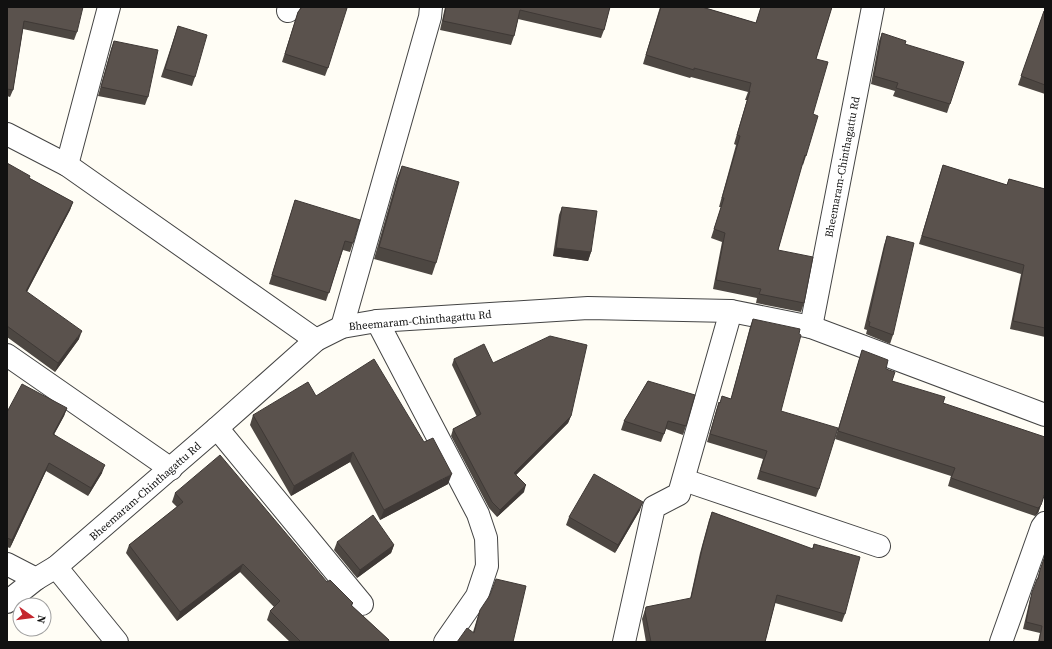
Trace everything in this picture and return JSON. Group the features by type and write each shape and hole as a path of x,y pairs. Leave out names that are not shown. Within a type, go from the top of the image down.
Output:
{"street":[{"path":"67,165 109,7"},
{"path":"342,327 430,17 431,7"},
{"name":"Bheemaram-Chinthagattu Rd","path":"811,327 873,7"},
{"path":"7,134 67,165 316,340"},
{"name":"Bheemaram-Chinthagattu Rd","path":"7,602 36,578 56,567 218,428 316,340 342,327 377,322 588,308 731,311 811,327 1045,415"},
{"path":"624,642 654,507 679,494 731,311"},
{"path":"377,322 478,514 486,538 487,566 477,596 445,642"},
{"path":"7,354 171,469"},
{"path":"218,428 362,604"},
{"path":"684,480 879,546"},
{"path":"1002,642 1042,527 1045,523"},
{"path":"7,564 36,578"},
{"path":"56,567 118,642"}],"building":[{"path":"7,7 83,7 77,32 24,21 13,90 7,89"},
{"path":"302,7 347,8 328,68 285,54 298,12"},
{"path":"446,7 610,7 604,30 520,10 514,36 443,21"},
{"path":"661,7 702,7 756,23 761,7 832,7 816,59 828,62 813,114 818,116 806,156 805,155 778,250 813,257 804,303 759,294 761,289 716,280 725,233 714,229 724,198 722,198 740,136 737,135 751,83 694,68 694,70 646,55"},
{"path":"1045,11 1045,85 1021,76"},
{"path":"178,26 207,35 195,77 165,69"},
{"path":"882,33 906,41 905,44 964,62 950,104 896,88 898,83 874,76"},
{"path":"114,41 158,50 148,97 101,87"},
{"path":"7,163 30,176 29,178 73,202 26,291 82,331 58,363 7,326"},
{"path":"943,165 1007,185 1009,179 1045,189 1045,328 1013,321 1024,265 922,236"},
{"path":"402,166 459,182 436,263 379,247"},
{"path":"295,200 360,220 353,243 345,241 329,293 272,275"},
{"path":"562,207 597,211 591,252 556,248"},
{"path":"887,236 914,243 893,335 869,326 870,322 868,321"},
{"path":"753,319 800,329 799,334 801,335 781,411 838,428 819,489 760,471 767,451 710,434 722,396 731,399"},
{"path":"550,336 587,345 571,416 514,473 526,485 500,510 492,502 453,429 481,414 454,359 484,344 493,363"},
{"path":"862,350 888,360 886,369 895,372 892,381 945,397 943,403 1045,437 1045,493 1041,505 1038,508 951,478 955,468 838,431"},
{"path":"374,359 424,442 433,438 452,474 384,510 353,452 294,486 253,415 308,382 316,396"},
{"path":"648,381 695,395 686,426 668,421 664,434 624,421"},
{"path":"22,384 67,408 53,434 105,465 91,488 49,463 12,540 7,538 7,412"},
{"path":"220,455 327,582 330,580 353,603 351,605 389,640 388,642 301,642 270,611 280,601 243,564 180,612 129,545 183,502 175,493"},
{"path":"594,474 643,502 618,545 569,517"},
{"path":"712,512 813,549 814,544 860,557 845,614 777,595 765,642 651,642 645,612 646,607 691,598"},
{"path":"373,515 394,545 360,570 337,542"},
{"path":"1045,556 1045,642 1039,642 1042,626 1026,622 1032,592 1038,579"},
{"path":"496,579 526,586 513,642 457,642 467,628 474,633 480,610 490,595"}]}
